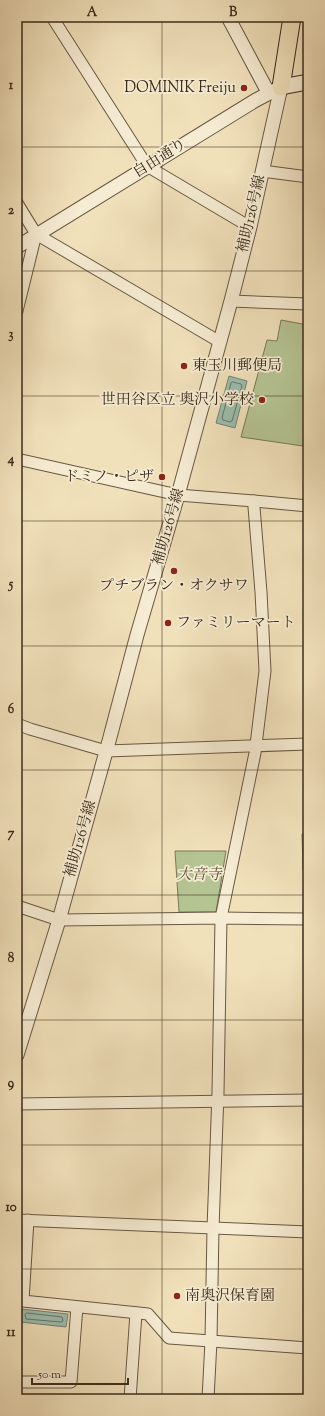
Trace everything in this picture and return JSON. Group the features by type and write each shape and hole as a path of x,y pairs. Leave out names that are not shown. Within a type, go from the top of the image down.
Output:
{"main road":[{"name":"補助126号線","path":"274,90 292,17"},
{"name":"自由通り","path":"274,90 308,82"}],"street":[{"path":"52,17 148,166 250,227"},
{"path":"228,17 274,90"},
{"name":"自由通り","path":"17,247 274,90"},
{"name":"補助126号線","path":"17,1055 59,920 231,301 250,227 262,171 274,90"},
{"path":"262,171 308,178"},
{"path":"17,203 36,234 220,342"},
{"path":"17,311 36,234"},
{"path":"231,301 308,304"},
{"path":"17,459 178,495 308,506"},
{"path":"208,1399 211,1341 221,918 256,746 265,671 254,501"},
{"path":"17,724 106,751 308,744"},
{"path":"17,906 59,920 221,918 308,919"},
{"path":"17,1104 308,1100"},
{"path":"308,1232 22,1220 23,1300 148,1314 169,1338 308,1348"},
{"path":"17,1382 71,1382 77,1306"},
{"path":"130,1399 136,1313"}],"green space":[{"path":"281,320 308,325 308,410 303,446 241,437 267,340 277,341"},
{"path":"308,833 308,870 303,870 302,834"},
{"name":"大音寺","path":"175,851 226,851 216,912 179,912"}],"water":[{"path":"229,376 247,381 235,428 216,423"},
{"path":"21,1309 68,1314 66,1327 20,1322"}],"place":[{"name":"DOMINIK Freiju","path":"244,88"},
{"name":"東玉川郵便局","path":"184,366"},
{"name":"世田谷区立 奥沢小学校","path":"262,400"},
{"name":"ドミノ・ピザ","path":"162,477"},
{"name":"プチブラン・オクサワ","path":"174,571"},
{"name":"ファミリーマート","path":"168,623"},
{"name":"南奥沢保育園","path":"177,1296"}]}
